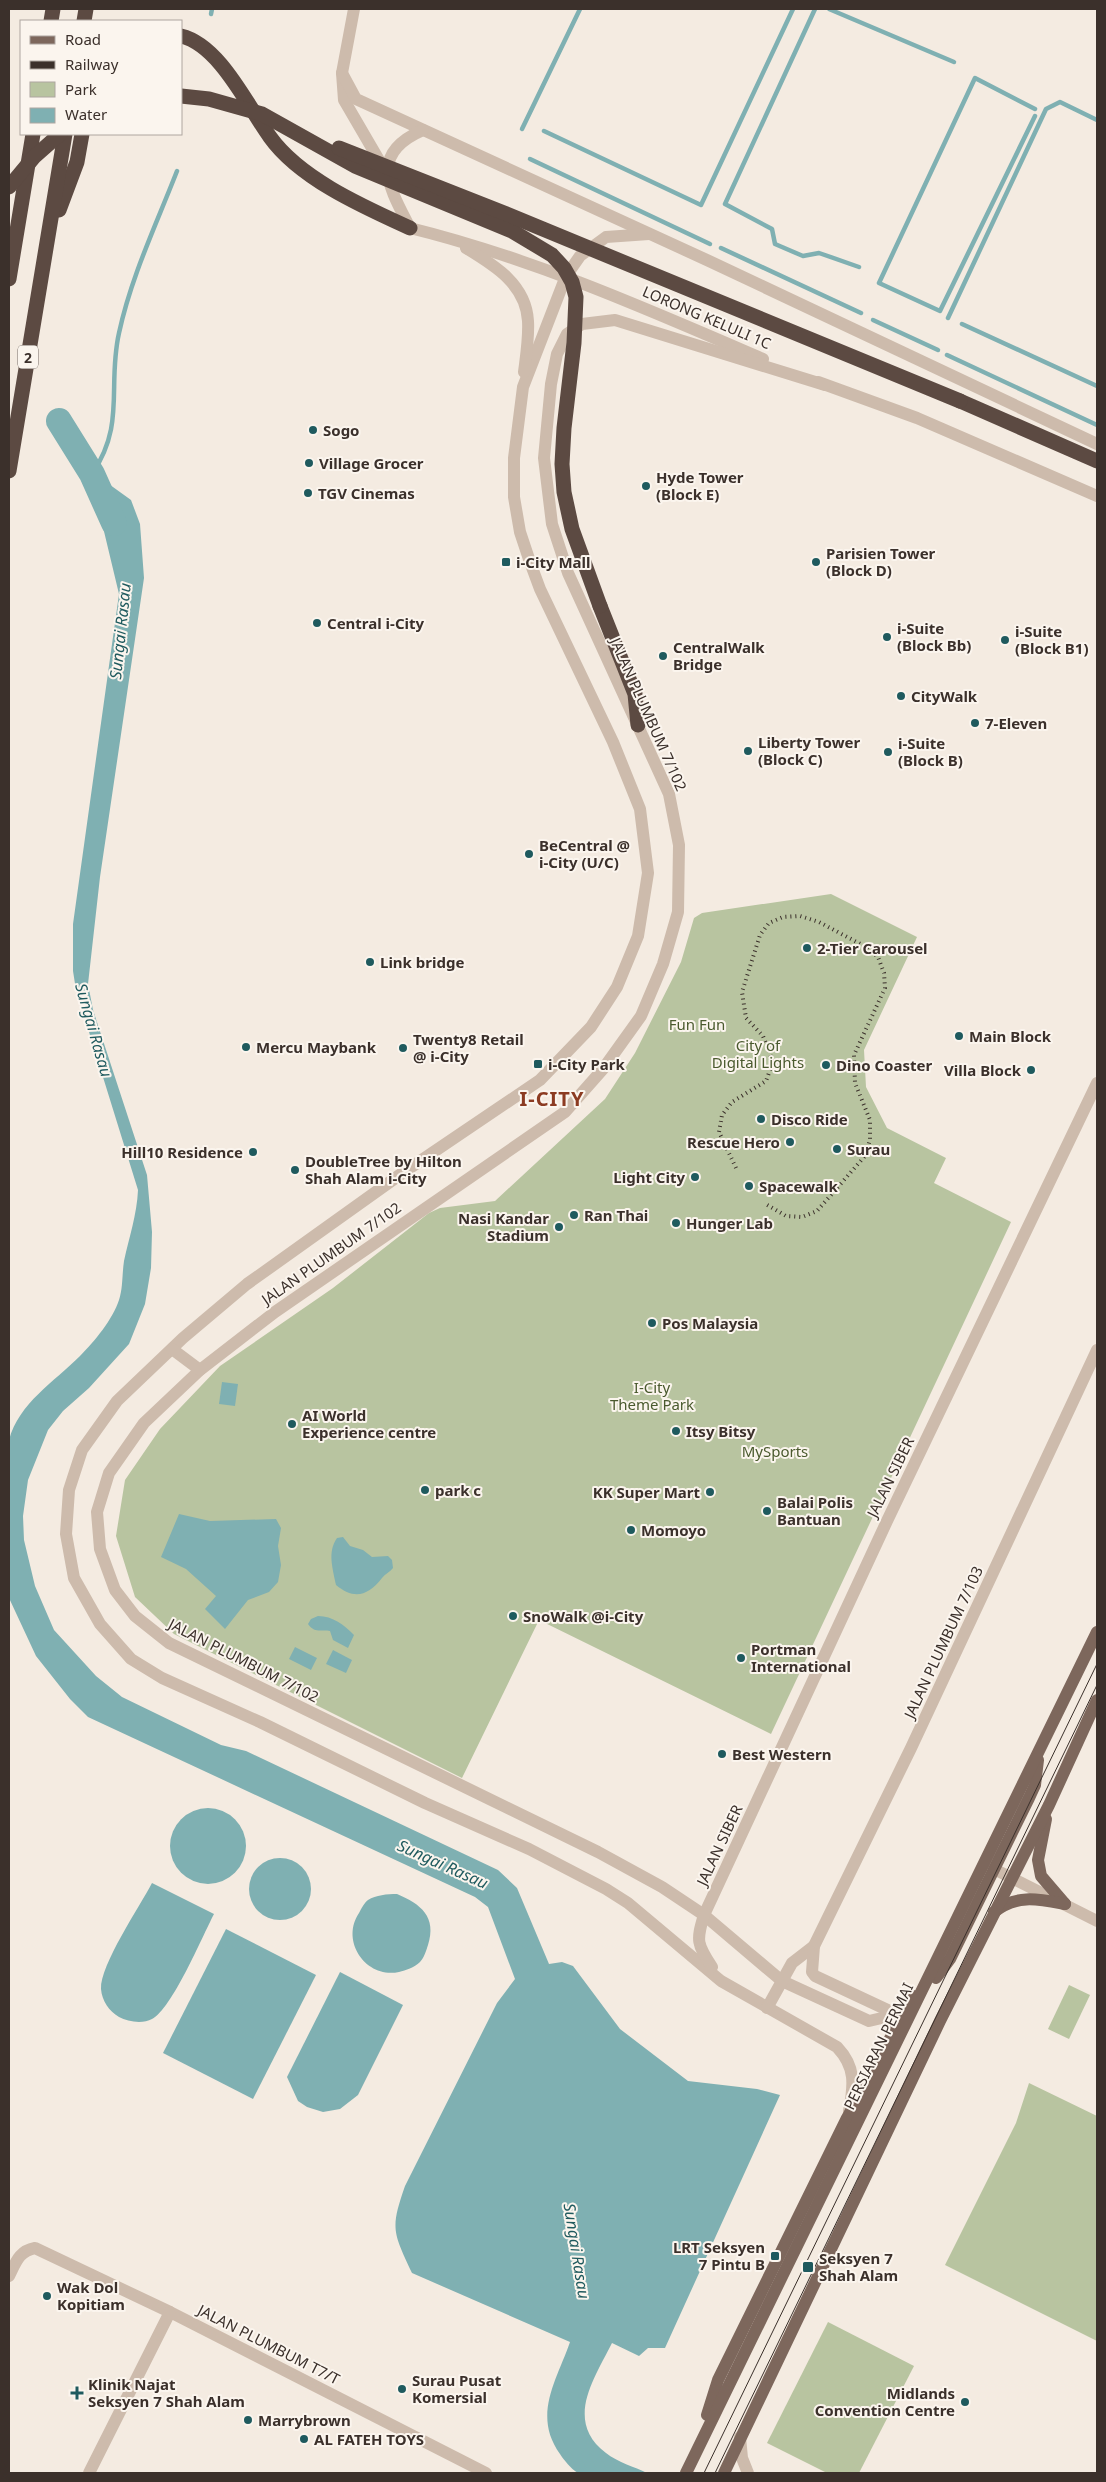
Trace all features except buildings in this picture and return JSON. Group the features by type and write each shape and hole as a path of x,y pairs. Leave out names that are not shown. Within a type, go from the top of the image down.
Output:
{"highway":[{"path":"182,36 198,43 217,58 272,139 286,155 352,201 410,228"},
{"path":"182,96 210,99 262,114 355,166 512,230 552,255 564,268 572,282 576,298 574,343 564,428 562,464 564,492 572,529 635,694 638,725"},
{"path":"295,131 504,213 960,401 1097,461"},
{"path":"9,279 33,135"},
{"path":"9,187 34,157 59,135"},
{"name":"2","path":"9,471 65,135"},
{"path":"47,242 77,162 82,135"}],"main road":[{"name":"PERSIARAN PERMAI","path":"686,2473 912,2005 942,1953 1097,1632"},
{"path":"724,2473 1011,1877 1049,1805 1097,1700"},
{"path":"693,2457 718,2380 848,2118 912,2005 950,1959 1035,1784 1038,1754"},
{"path":"1049,1805 1038,1860 1041,1876 1064,1904"},
{"path":"994,1912 1004,1904 1030,1898 1064,1904"}],"street":[{"path":"354,9 342,73 344,100 386,174 391,192 410,228"},
{"path":"342,73 356,99 1097,444"},
{"path":"386,174 396,146 409,136 423,130"},
{"name":"LORONG KELULI 1C","path":"410,228 448,237 566,276 825,385 917,418 1097,496"},
{"name":"JALAN PLUMBUM 7/102","path":"649,234 606,237 580,256 566,276 523,387 514,458 514,497 520,532 540,589 612,742 640,809 648,873 638,936 617,988 591,1027 540,1080 298,1246 241,1288 117,1401 82,1450 69,1490 66,1534 74,1578 100,1624 131,1658 162,1678 260,1722 425,1803 529,1850 606,1889 628,1903 721,1981 837,2047 845,2055 854,2076 848,2118"},
{"path":"448,237 498,267 521,292 528,321 523,387"},
{"name":"JALAN PLUMBUM 7/102","path":"825,385 615,320 582,324 567,334 555,362 544,458 552,524 568,573 669,794 679,854 678,912 662,964 641,1016 603,1069 565,1112 274,1312 200,1370 144,1423 109,1473 97,1512 100,1549 115,1590 135,1616 169,1644 598,1852 662,1887 704,1915 782,1981 862,2019 877,2020 912,2005"},
{"name":"JALAN SIBER","path":"721,1981 700,1948 698,1938 704,1915 887,1521 1097,1083"},
{"path":"172,1350 200,1370"},
{"name":"JALAN PLUMBUM 7/103","path":"814,1946 911,1748 1097,1350"},
{"path":"994,1869 1097,1921"},
{"path":"767,2008 792,1963 814,1946"},
{"path":"814,1946 812,1972 815,1976 894,2012"},
{"name":"JALAN PLUMBUM T7/T","path":"9,2276 19,2256 25,2250 35,2248 170,2312 477,2471"},
{"path":"89,2473 170,2312"},
{"path":"740,2437 742,2458 748,2473"}],"green space":[{"name":"I-City Theme Park","path":"831,894 917,937 864,1050 866,1087 887,1128 946,1158 934,1183 1011,1222 771,1734 539,1620 462,1778 174,1634 135,1597 116,1536 125,1480 160,1429 220,1366 333,1288 429,1213 440,1208 495,1201 605,1099 635,1053 681,962 694,918 702,913"},
{"path":"1069,1985 1090,1995 1069,2039 1048,2029"},
{"path":"1029,2083 1097,2116 1097,2341 945,2265 1016,2123"},
{"path":"828,2322 914,2366 859,2473 827,2473 767,2443"}],"water":[{"path":"106,482 131,500 140,524 144,578 100,877 88,984 93,1010 147,1175 152,1232 151,1268 145,1304 129,1344 89,1388 63,1411 48,1430 28,1480 23,1516 24,1540 35,1586 54,1630 96,1676 122,1697 221,1745 246,1751 498,1870 517,1888 549,1964 562,1962 573,1966 620,2029 688,2081 757,2089 780,2095 665,2348 648,2348 639,2356 612,2343 591,2385 586,2400 585,2414 587,2427 593,2441 610,2456 647,2473 591,2475 578,2473 573,2469 552,2440 547,2411 554,2384 570,2342 412,2273 397,2239 397,2212 405,2186 497,2003 515,1979 488,1907 475,1897 88,1717 70,1699 36,1656 9,1598 9,1440 14,1427 29,1404 85,1350 103,1330 112,1315 122,1286 124,1261 138,1190 76,990 73,971 73,924 119,594 96,498"},
{"path":"222,1382 238,1384 235,1406 219,1404"},
{"path":"179,1514 210,1521 276,1519 281,1528 278,1546 281,1565 278,1582 269,1592 248,1600 225,1629 205,1609 216,1596 186,1569 161,1557"},
{"path":"343,1537 350,1546 363,1550 372,1557 388,1556 392,1560 393,1568 366,1592 360,1594 349,1593 336,1585 331,1555 337,1538"},
{"path":"318,1616 338,1622 354,1635 348,1648 333,1640 330,1631 316,1630 308,1624 311,1619"},
{"path":"295,1647 317,1658 311,1670 289,1659"},
{"path":"333,1650 352,1660 346,1673 326,1664"},
{"path":"208,1808 222,1811 235,1819 243,1832 246,1846 243,1860 235,1873 222,1881 208,1884 194,1881 181,1873 173,1860 170,1846 173,1832 181,1819 194,1811"},
{"path":"274,1858 286,1858 302,1867 309,1877 311,1889 309,1901 302,1911 286,1920 274,1920 263,1915 254,1906 249,1895 249,1883 254,1872 263,1863"},
{"path":"152,1883 214,1914 186,1971 160,2013 144,2022 131,2021 119,2017 107,2005 101,1989 102,1978 114,1951"},
{"path":"397,1894 413,1902 425,1913 430,1927 430,1935 425,1954 418,1964 410,1969 387,1973 376,1970 360,1956 355,1946 354,1924 368,1900 382,1895"},
{"path":"226,1929 316,1975 253,2099 163,2053"},
{"path":"340,1972 403,2005 358,2095 340,2109 323,2112 307,2107 298,2101 287,2077"}],"waterway":[{"path":"211,14 212,9"},
{"path":"522,129 580,9"},
{"path":"544,131 701,205 793,9"},
{"path":"815,9 725,204 772,229 775,244 803,256 819,253 859,267"},
{"path":"829,9 954,62"},
{"path":"1035,109 975,78 879,283 940,311 1035,116"},
{"path":"948,318 1046,109 1060,102 1097,120"},
{"path":"530,159 710,244"},
{"path":"92,474 109,438 114,405 116,352 124,312 145,251 177,171"},
{"path":"721,248 861,313"},
{"path":"873,320 938,350"},
{"path":"962,324 1097,386"},
{"path":"947,355 1097,425"},
{"name":"Sungai Rasau","path":"59,421 92,474 114,523"}],"tram line":[{"path":"704,2473 1097,1664"},
{"path":"715,2473 1097,1685"}],"railway":[{"path":"736,1168 719,1132 722,1115 732,1102 766,1081 773,1062 763,1036 746,1018 742,992 760,935 769,923 783,917 800,916 819,922 866,947 878,957 884,973 885,988 854,1055 855,1083 870,1120 870,1140 865,1156 817,1211 802,1217 786,1216 764,1203"}],"place":[{"name":"Sogo","path":"313,430"},
{"name":"Village Grocer","path":"309,463"},
{"name":"Hyde Tower (Block E)","path":"646,486"},
{"name":"TGV Cinemas","path":"308,493"},
{"name":"i-City Mall","path":"506,562"},
{"name":"Parisien Tower (Block D)","path":"816,562"},
{"name":"Central i-City","path":"317,623"},
{"name":"i-Suite (Block Bb)","path":"887,637"},
{"name":"i-Suite (Block B1)","path":"1005,640"},
{"name":"CentralWalk Bridge","path":"663,656"},
{"name":"CityWalk","path":"901,696"},
{"name":"7-Eleven","path":"975,723"},
{"name":"Liberty Tower (Block C)","path":"748,751"},
{"name":"i-Suite (Block B)","path":"888,752"},
{"name":"BeCentral @ i-City (U/C)","path":"529,854"},
{"name":"2-Tier Carousel","path":"807,948"},
{"name":"Link bridge","path":"370,962"},
{"name":"Main Block","path":"959,1036"},
{"name":"Mercu Maybank","path":"246,1047"},
{"name":"Twenty8 Retail @ i-City","path":"403,1048"},
{"name":"i-City Park","path":"538,1064"},
{"name":"Dino Coaster","path":"826,1065"},
{"name":"Villa Block","path":"1031,1070"},
{"name":"Disco Ride","path":"761,1119"},
{"name":"Rescue Hero","path":"790,1142"},
{"name":"Surau","path":"837,1149"},
{"name":"Hill10 Residence","path":"253,1152"},
{"name":"DoubleTree by Hilton Shah Alam i-City","path":"295,1170"},
{"name":"Light City","path":"695,1177"},
{"name":"Spacewalk","path":"749,1186"},
{"name":"Ran Thai","path":"574,1215"},
{"name":"Hunger Lab","path":"676,1223"},
{"name":"Nasi Kandar Stadium","path":"559,1227"},
{"name":"Pos Malaysia","path":"652,1323"},
{"name":"AI World Experience centre","path":"292,1424"},
{"name":"Itsy Bitsy","path":"676,1431"},
{"name":"park c","path":"425,1490"},
{"name":"KK Super Mart","path":"710,1492"},
{"name":"Balai Polis Bantuan","path":"767,1511"},
{"name":"Momoyo","path":"631,1530"},
{"name":"SnoWalk @i-City","path":"513,1616"},
{"name":"Portman International","path":"741,1658"},
{"name":"Best Western","path":"722,1754"},
{"name":"LRT Seksyen 7 Pintu B","path":"775,2256"},
{"name":"Seksyen 7 Shah Alam","path":"808,2267"},
{"name":"Wak Dol Kopitiam","path":"47,2296"},
{"name":"Surau Pusat Komersial","path":"402,2389"},
{"name":"Klinik Najat Seksyen 7 Shah Alam","path":"77,2393"},
{"name":"Midlands Convention Centre","path":"965,2402"},
{"name":"Marrybrown","path":"248,2420"},
{"name":"AL FATEH TOYS","path":"304,2439"}],"district":[{"name":"I-CITY","path":"552,1098"}],"park label":[{"name":"Fun Fun","path":"697,1024"},
{"name":"City of Digital Lights","path":"758,1054"},
{"name":"MySports","path":"775,1451"}]}
